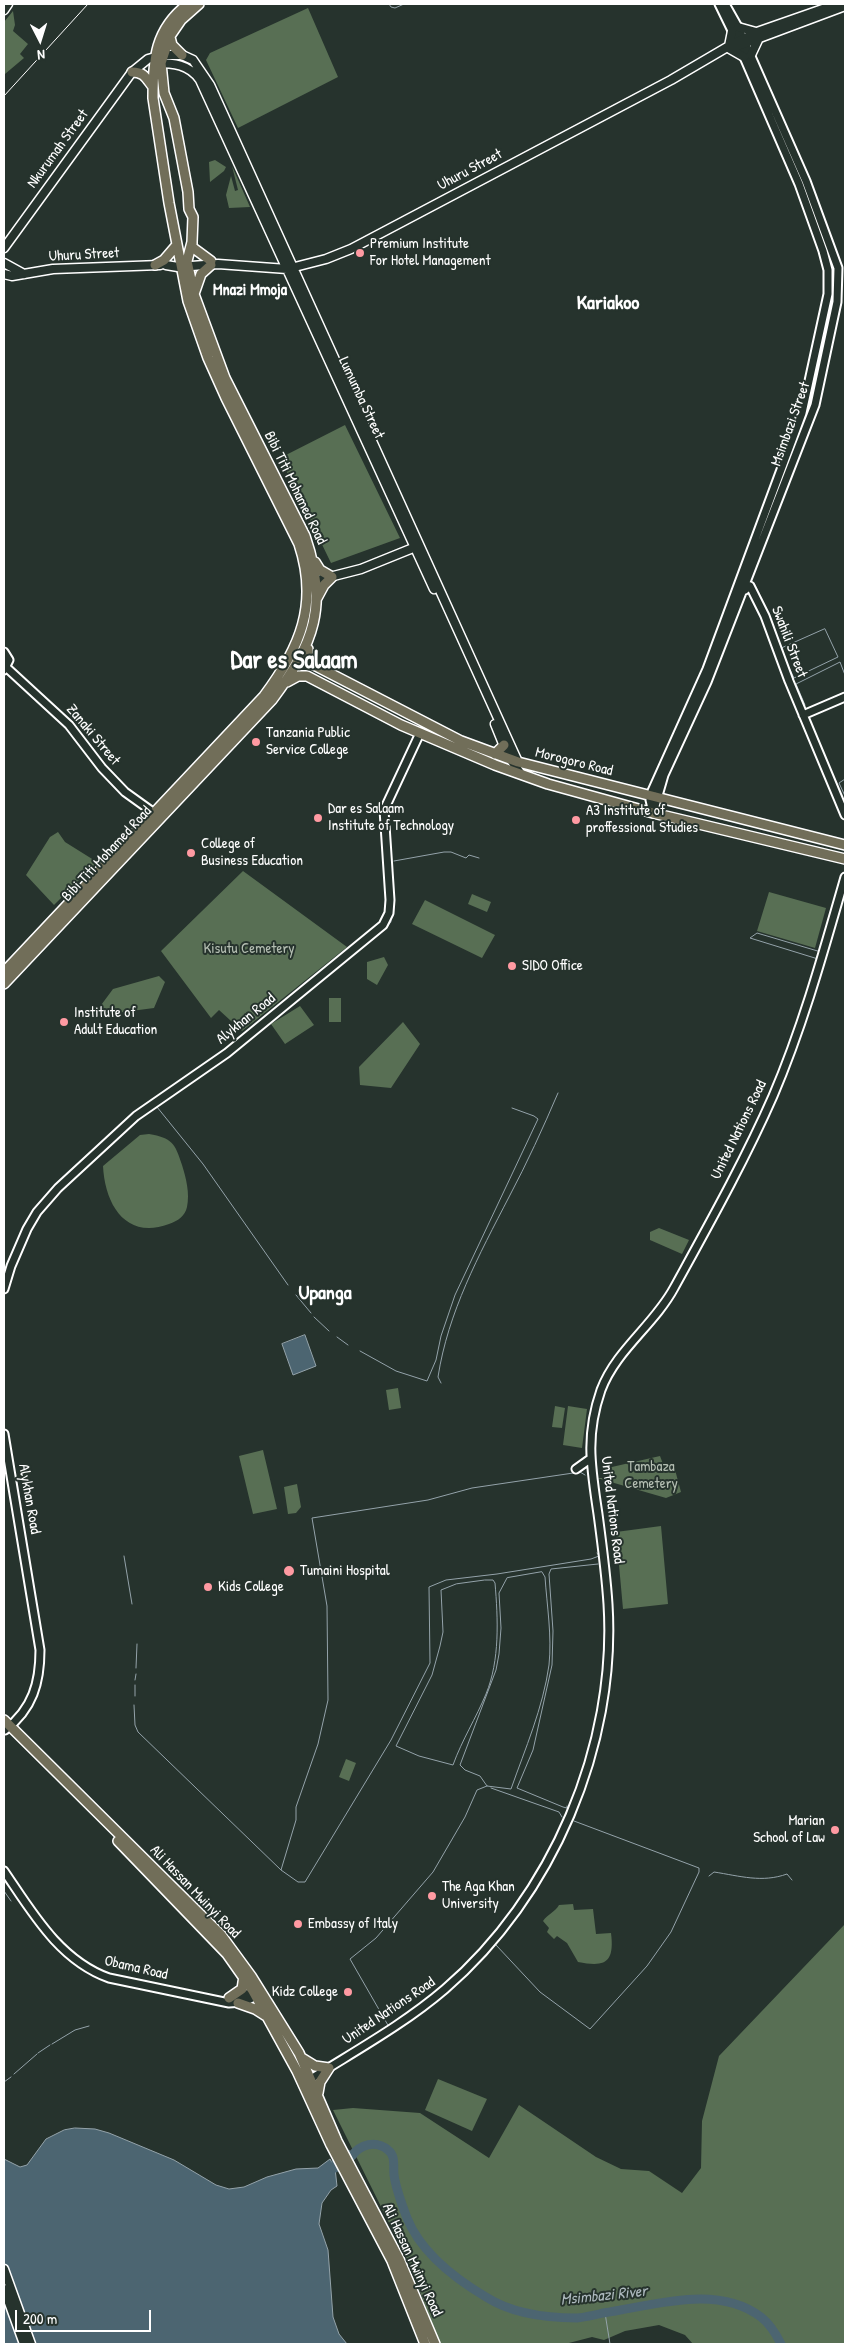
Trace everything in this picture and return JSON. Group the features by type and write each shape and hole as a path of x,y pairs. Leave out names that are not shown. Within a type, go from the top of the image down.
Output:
{"highway":[{"path":"158,59 158,42 171,19 188,4"},
{"path":"158,59 180,20 199,4"},
{"path":"170,36 172,45 182,55"},
{"name":"Bibi Titi Mohamed Road","path":"4,984 256,704 281,672 295,647 304,620 312,582 312,557 305,536 232,393 176,246 153,87 158,59"},
{"name":"Bibi Titi Mohamed Road","path":"4,972 272,700 284,685 309,641 316,615 316,598 299,544 208,358 188,301 184,264 192,242 193,217 188,209 188,192 174,118 164,93 158,59"},
{"path":"134,70 145,76 153,87"},
{"path":"192,242 192,247 214,263 201,274 194,294"},
{"path":"155,265 164,260 176,246"},
{"path":"312,557 320,570 332,577 324,585 316,598"},
{"name":"Morogoro Road","path":"309,641 307,654 312,664 461,741 514,761 654,796 681,805 845,845"},
{"name":"Morogoro Road","path":"284,685 298,676 315,680 420,732 495,766 555,786 653,813 841,859"},
{"path":"496,754 504,745"},
{"path":"828,840 845,837"},
{"path":"841,859 845,867"},
{"name":"Ali Hassan Mwinyi Road","path":"6,1726 227,1954 258,1992 270,2020 307,2081 318,2095 334,2143"},
{"name":"Ali Hassan Mwinyi Road","path":"6,1726 221,1935 299,2054 307,2081 334,2143"},
{"path":"229,1998 242,1989 244,1976"},
{"path":"238,2003 256,2009 270,2020"},
{"path":"299,2054 312,2065 329,2068 319,2085 318,2095"},
{"path":"334,2143 360,2189"},
{"name":"Ali Hassan Mwinyi Road","path":"360,2189 392,2261 425,2344"},
{"name":"Ali Hassan Mwinyi Road","path":"360,2189 399,2259 435,2344"}],"main road":[{"path":"4,10 8,4"},
{"name":"Uhuru Street","path":"4,274 24,274 53,269 214,263 290,268 326,258 350,248 729,47 837,4"},
{"name":"Uhuru Street","path":"758,35 845,6"},
{"path":"735,29 758,35 747,56 729,47 735,29"},
{"path":"158,59 182,55"},
{"name":"Lumumba Street","path":"182,55 194,60 207,78 290,268 514,761"},
{"name":"Nkurumah Street","path":"4,246 134,70 148,59 158,59"},
{"name":"Lumumba Street","path":"158,59 188,67 200,80 290,268"},
{"path":"4,269 4,263 24,274"},
{"path":"312,582 361,569 417,547"},
{"name":"Lumumba Street","path":"417,547 504,745 521,774"},
{"path":"4,2269 32,2344"},
{"path":"4,2288 24,2344"}],"street":[{"path":"719,4 735,29"},
{"path":"725,4 747,56"},
{"name":"Msimbazi Street","path":"654,796 695,710 744,590 815,405 824,371 839,286 838,268 824,227 747,56"},
{"name":"Msimbazi Street","path":"654,796 707,669 802,413 827,301 828,270 819,239 799,184 747,56"},
{"name":"Swahili Street","path":"744,590 750,586 765,616 775,646 804,715"},
{"path":"4,652 9,660 5,669"},
{"name":"Zanaki Street","path":"5,669 69,724 102,768 125,792 157,815"},
{"path":"845,697 804,715 845,815"},
{"name":"Alykhan Road","path":"4,1289 11,1266 31,1223 41,1207 58,1188 136,1116 227,1053 383,925 389,913 390,900 384,810 420,732"},
{"path":"653,813 650,800 654,796"},
{"name":"United Nations Road","path":"307,2081 396,2026 443,1991 495,1940 544,1871 572,1813 598,1724 608,1656 606,1572 590,1459 592,1424 603,1385 623,1352 652,1321 673,1290 773,1096 822,956 845,877"},
{"name":"Alykhan Road","path":"4,1434 40,1650 38,1685 26,1707 6,1726"},
{"path":"576,1469 590,1459"},
{"name":"Obama Road","path":"4,1870 52,1938 75,1960 95,1973 138,1984 238,2003"},
{"path":"218,1999 241,1997 258,1992"},
{"path":"238,2003 258,1992"}],"green space":[{"path":"308,8 338,77 238,128 206,60 210,53"},
{"path":"13,11 15,25 13,31 28,44 20,54 24,58 5,74 4,22"},
{"path":"215,160 226,167 224,171 210,182 209,162"},
{"path":"232,166 250,207 229,208 226,195 231,176 235,191 238,190"},
{"path":"345,425 400,538 331,563 280,458"},
{"path":"58,832 65,842 97,862 54,905 26,875 50,837"},
{"name":"Kisutu Cemetery","path":"243,871 347,947 242,1031 219,1010 211,1018 161,951"},
{"path":"769,892 826,908 815,948 757,931"},
{"path":"472,894 491,902 487,912 468,904"},
{"path":"425,900 495,935 482,958 412,924"},
{"path":"384,957 388,965 377,985 367,979 367,962"},
{"path":"159,976 165,982 154,1008 93,1016 113,989"},
{"path":"329,998 341,998 341,1022 329,1022"},
{"path":"300,1006 314,1025 285,1044 271,1024"},
{"path":"403,1022 420,1044 391,1088 360,1085 359,1067"},
{"path":"149,1134 163,1137 175,1147 180,1158 188,1191 187,1207 183,1216 172,1223 154,1228 141,1227 130,1223 121,1216 113,1206 108,1194 103,1166 140,1135"},
{"path":"659,1228 689,1240 682,1254 650,1240 650,1232"},
{"path":"398,1388 401,1408 389,1410 386,1390"},
{"path":"555,1406 565,1408 562,1428 552,1427"},
{"path":"568,1406 587,1409 582,1448 563,1445"},
{"path":"263,1450 277,1509 253,1514 239,1456"},
{"name":"Tambaza Cemetery","path":"660,1456 663,1464 674,1466 681,1492 666,1498 597,1478 603,1478 603,1469"},
{"path":"297,1484 301,1507 296,1513 288,1514 284,1487"},
{"path":"661,1526 668,1604 623,1609 616,1532"},
{"path":"346,1759 356,1763 349,1781 339,1777"},
{"path":"573,1904 574,1910 593,1909 596,1934 611,1933 611,1951 606,1961 595,1964 578,1962 567,1943 557,1936 554,1939 547,1932 549,1928 543,1921 559,1905"},
{"path":"845,1924 845,2344 693,2344 685,2335 659,2325 625,2331 604,2340 592,2337 565,2344 440,2344 409,2263 333,2110 353,2108 420,2113 489,2158 519,2105 596,2157 621,2169 649,2171 682,2193 701,2168 702,2121 719,2056"},
{"path":"438,2079 487,2099 472,2131 425,2110"}],"water":[{"path":"305,1335 316,1366 293,1375 282,1344"},
{"path":"75,2128 95,2129 109,2133 174,2160 216,2185 229,2189 244,2187 267,2177 296,2169 318,2168 330,2159 335,2168 337,2186 331,2190 322,2203 319,2224 328,2250 333,2317 339,2334 347,2344 4,2344 4,2159 20,2167 27,2165 46,2139 64,2130"}],"waterway":[{"path":"389,4 395,8 404,4"},
{"path":"825,629 838,657 794,678 780,649 825,629"},
{"path":"805,705 796,684 840,662 845,675"},
{"path":"409,765 417,748"},
{"path":"845,779 839,783 845,796"},
{"path":"394,861 444,852 451,852 466,858 469,855 479,858"},
{"path":"256,1033 383,931 391,922 391,916"},
{"path":"818,959 750,938 757,933 821,952"},
{"path":"194,1080 216,1065"},
{"path":"441,1383 438,1377 443,1353 449,1330 466,1284 541,1132 558,1093"},
{"path":"158,1104 157,1107 203,1164 288,1285"},
{"path":"360,1351 396,1371 427,1381 436,1360 441,1336 455,1295 538,1119 512,1108"},
{"path":"296,1295 311,1313"},
{"path":"314,1317 329,1331"},
{"path":"337,1337 348,1345"},
{"path":"585,1475 580,1472 472,1488 428,1500 312,1518 327,1606 328,1700 318,1744 296,1807 296,1820 281,1870 298,1882 305,1882 391,1740 430,1663 429,1587 446,1580 591,1559 599,1556 597,1553"},
{"path":"124,1556 132,1604"},
{"path":"567,1806 567,1808 563,1807 517,1788 533,1750 552,1665 553,1631 549,1574 551,1569 598,1564"},
{"path":"542,1572 545,1577 550,1643 549,1665 542,1697 511,1789 487,1786 480,1776 465,1770 460,1765 496,1670 501,1628 499,1593 507,1578 542,1572"},
{"path":"485,1580 493,1580 495,1583 497,1639 494,1667 486,1694 453,1765 419,1756 396,1746 432,1675 443,1632 441,1590 456,1584 485,1580"},
{"path":"136,1668 137,1644"},
{"path":"135,1680 136,1674"},
{"path":"135,1685 135,1696"},
{"path":"134,1705 135,1725 138,1732 281,1870"},
{"path":"389,2027 350,1959 376,1938 433,1872 465,1817 477,1790 487,1786"},
{"path":"491,1788 559,1812 562,1817"},
{"path":"496,1945 540,1992 590,2029 647,1966 671,1932 699,1872 699,1868 574,1821"},
{"path":"709,1876 714,1872 760,1878 778,1877 787,1874 792,1880"},
{"path":"4,1891 11,1901"},
{"path":"52,2044 75,2030 89,2026"},
{"path":"38,2053 50,2045"},
{"path":"14,2074 37,2054"},
{"path":"4,2082 11,2077"},
{"name":"Msimbazi River","path":"335,2168 336,2162 347,2154 352,2156 364,2146 378,2145 391,2152 394,2175 401,2202 413,2231 421,2242 440,2264 462,2282 507,2307 542,2316 577,2318 663,2302 705,2299 725,2301 744,2307 761,2317 772,2329 781,2344"},
{"path":"605,2313 610,2344"}],"railway":[{"path":"4,96 88,4"}],"place":[{"name":"Premium Institute For Hotel Management","path":"360,253"},
{"name":"Tanzania Public Service College","path":"256,742"},
{"name":"Dar es Salaam Institute of Technology","path":"318,818"},
{"name":"A3 Institute of proffessional Studies","path":"576,820"},
{"name":"College of Business Education","path":"191,853"},
{"name":"SIDO Office","path":"512,966"},
{"name":"Institute of Adult Education","path":"64,1022"},
{"name":"Tumaini Hospital","path":"289,1571"},
{"name":"Kids College","path":"208,1587"},
{"name":"Marian School of Law","path":"835,1830"},
{"name":"The Aga Khan University","path":"432,1896"},
{"name":"Embassy of Italy","path":"298,1924"},
{"name":"Kidz College","path":"348,1992"}],"district":[{"name":"Mnazi Mmoja","path":"250,291"},
{"name":"Kariakoo","path":"608,304"},
{"name":"Dar es Salaam","path":"294,661"},
{"name":"Upanga","path":"325,1294"}]}
